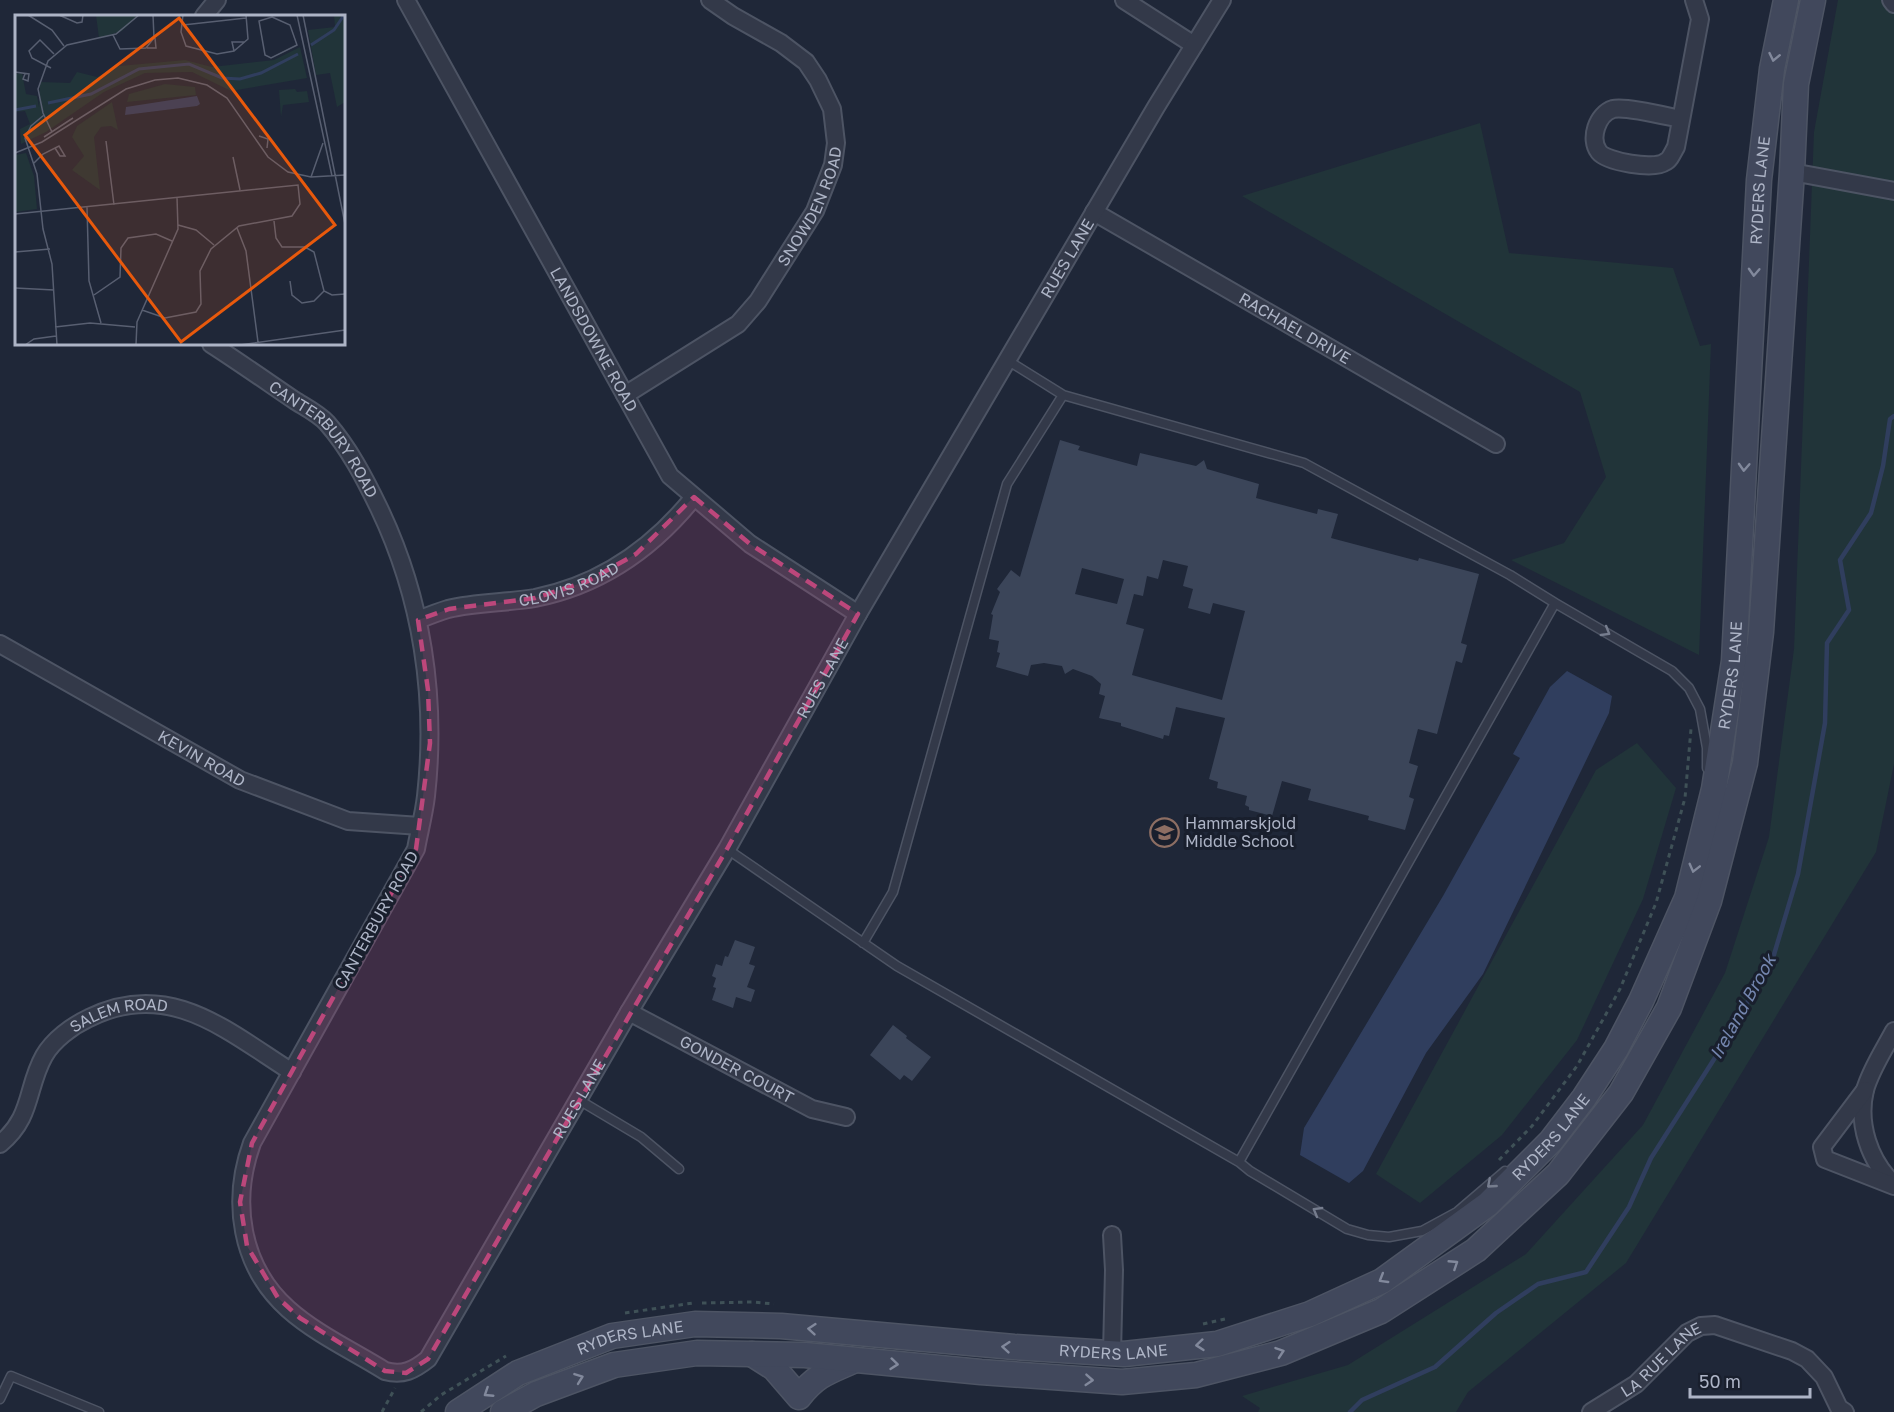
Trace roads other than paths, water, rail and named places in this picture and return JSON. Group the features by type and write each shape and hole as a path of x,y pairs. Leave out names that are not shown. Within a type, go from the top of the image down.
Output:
{"main road":[{"name":"RYDERS LANE","path":"458,1412 518,1373 612,1336 695,1324 781,1326 1014,1347 1124,1354 1217,1344 1310,1314 1382,1281 1488,1204 1551,1141 1584,1098 1616,1049 1641,1001 1686,898 1714,789 1734,661 1759,180 1772,69 1786,0"},
{"name":"RYDERS LANE","path":"504,1412 536,1394 614,1365 697,1353 805,1355 981,1372 1122,1382 1196,1375 1281,1353 1381,1311 1476,1250 1558,1174 1622,1093 1669,1008 1709,901 1745,763 1761,632 1796,84 1813,0"},
{"path":"752,1354 774,1368 798,1401 810,1382 855,1360"}],"street":[{"path":"205,15 217,0"},
{"name":"LANDSDOWNE ROAD","path":"406,0 670,476 750,544 858,614"},
{"name":"SNOWDEN ROAD","path":"625,394 738,324 758,301 815,211 833,165 836,143 832,109 806,62 781,43 710,0"},
{"path":"1124,0 1194,45"},
{"name":"RUES LANE","path":"428,1359 629,1012 727,849 858,614 1094,212 1222,0"},
{"path":"1681,119 1612,109 1599,120 1595,130 1595,142 1600,153 1611,159 1644,165 1666,162 1676,147 1700,19 1694,0"},
{"path":"1891,0 1894,4"},
{"path":"1792,172 1894,191"},
{"name":"RACHAEL DRIVE","path":"1094,212 1496,444"},
{"name":"CANTERBURY ROAD","path":"212,345 326,422 350,455 368,486 391,534 409,585 418,620 428,690 430,743 426,797 416,849 252,1143 243,1172 240,1202 245,1239 253,1260 268,1287 288,1309 313,1327 385,1371 396,1374 406,1373 428,1359"},
{"name":"CLOVIS ROAD","path":"418,620 449,609 535,598 588,581 636,554 664,531 694,497"},
{"name":"KEVIN ROAD","path":"0,644 240,780 348,821 420,826"},
{"name":"SALEM ROAD","path":"0,1144 19,1122 29,1103 44,1056 84,1021 121,1006 161,1004 193,1012 292,1072"},
{"name":"GONDER COURT","path":"629,1012 812,1109 846,1117"},
{"path":"1894,1031 1874,1067 1863,1105 1863,1125 1868,1145 1876,1163 1894,1185"},
{"path":"1866,1089 1822,1147 1825,1159 1894,1185"},
{"path":"1112,1234 1114,1270 1112,1353"},
{"name":"LA RUE LANE","path":"1591,1412 1636,1384 1687,1334 1701,1326 1715,1325 1792,1351 1807,1359 1824,1377 1838,1410"}],"lane":[{"path":"1007,360 1063,395 1304,463 1500,569 1672,671 1689,688 1700,709 1707,748 1708,811"},
{"path":"864,944 893,892 1006,484 1063,395"},
{"path":"1239,1162 1555,603"},
{"path":"727,849 897,966 1239,1162 1250,1171 1347,1229 1368,1235 1389,1237 1422,1231 1457,1212 1515,1162"},
{"path":"1548,1129 1616,1049"},
{"path":"579,1100 641,1137 679,1168"},
{"path":"1524,1155 1540,1138"},
{"path":"0,1399 12,1376 99,1412"}],"water":[{"path":"1567,671 1612,696 1609,713 1483,974 1426,1053 1363,1171 1349,1183 1300,1155 1304,1128 1443,896 1520,758 1513,754 1550,687"}],"waterway":[{"name":"Ireland Brook","path":"1350,1412 1362,1400 1435,1367 1496,1313 1538,1284 1586,1272 1629,1207 1651,1158 1718,1053 1773,958 1798,874 1825,723 1827,643 1849,610 1840,560 1871,513 1883,466 1890,419 1894,416"}],"place":[{"name":"Hammarskjold Middle School","path":"1164,832"}]}
